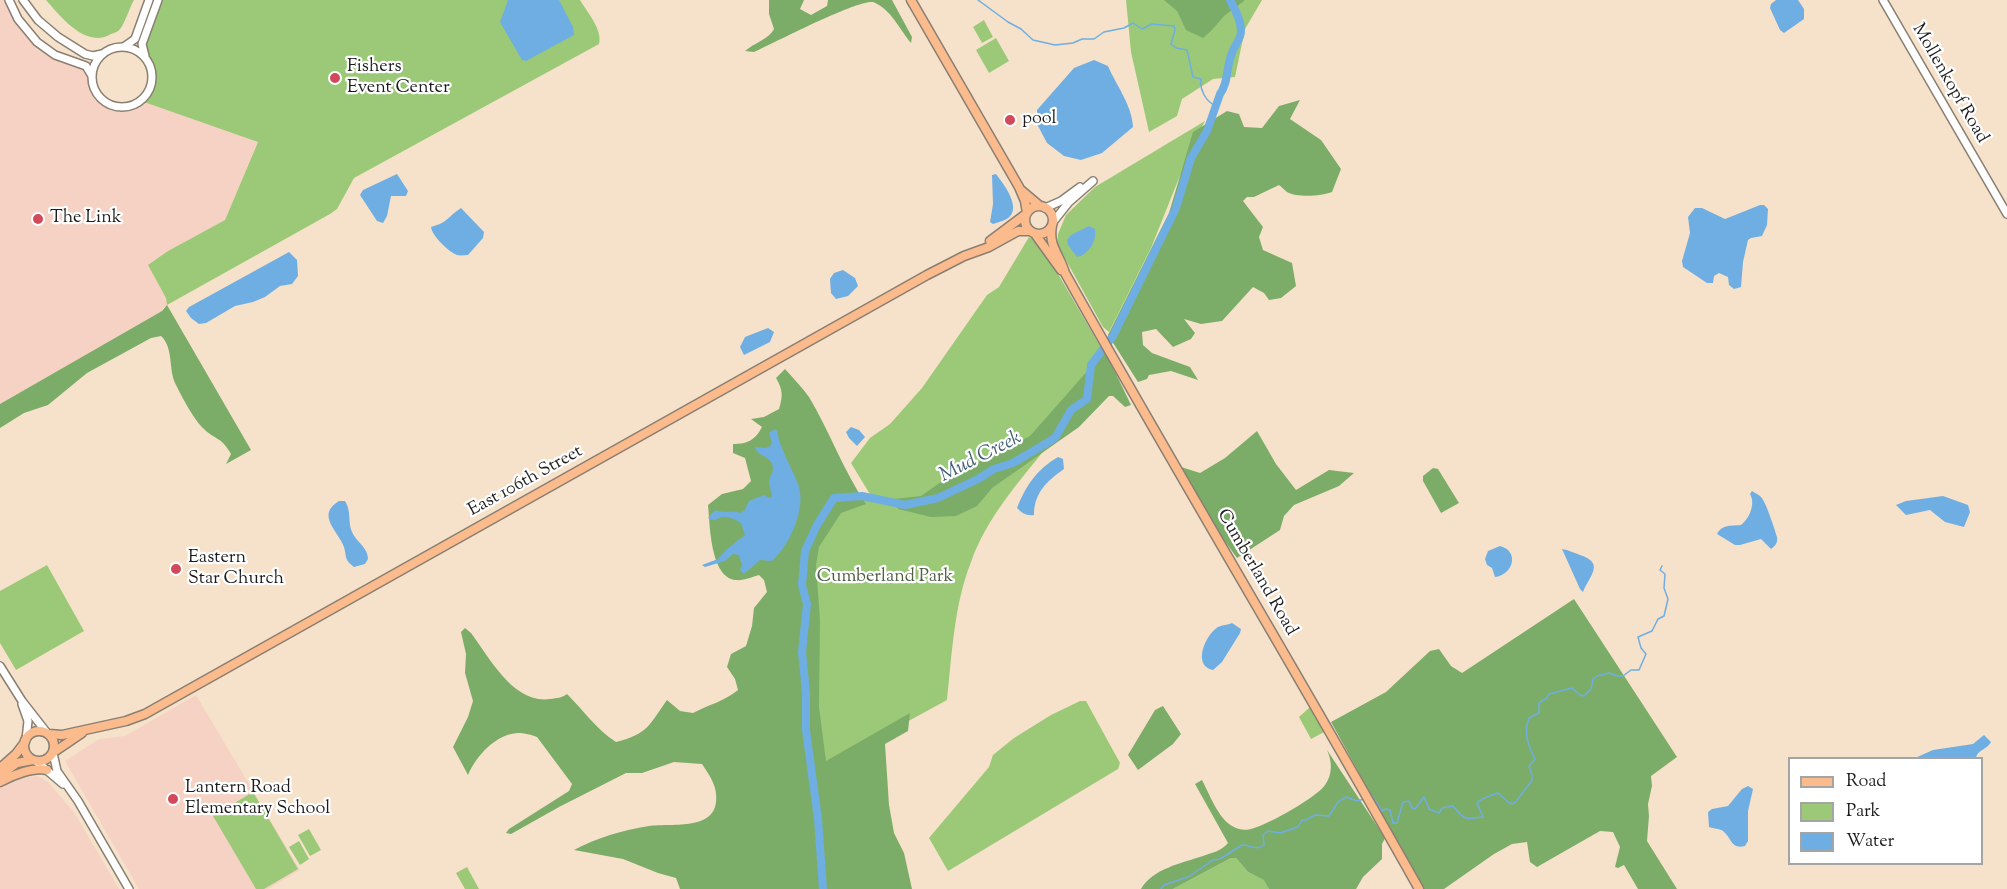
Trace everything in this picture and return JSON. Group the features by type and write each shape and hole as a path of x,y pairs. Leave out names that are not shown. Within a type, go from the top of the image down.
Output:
{"main road":[{"path":"911,0 1018,187 1025,201 1027,213 1025,223 1032,232 1047,232 1052,224 1052,214 1018,187"},
{"path":"1027,213 1033,208 1043,207"},
{"name":"East 106th Street","path":"48,734 62,735 132,719 153,710 927,275 974,252 1016,224 1027,213"},
{"name":"Cumberland Road","path":"1052,224 1051,242 1063,264 1065,273 1419,889"},
{"name":"East 106th Street","path":"974,252 989,247 1018,231 1032,232"},
{"name":"Cumberland Road","path":"1032,232 1065,273"},
{"name":"East 106th Street","path":"53,752 90,728"},
{"path":"0,768 35,732 48,734 54,744 53,752 46,760 17,763 0,775"},
{"path":"25,741 25,752 34,760"},
{"path":"0,782 39,769 47,770"}],"street":[{"path":"9,0 18,19 37,42 55,55 86,66 93,77 96,90 103,99 114,105 130,105 144,97 150,88 152,73 142,44 158,0"},
{"path":"23,0 38,20 58,37 89,56 97,56 127,45 135,39 149,0"},
{"name":"Mollenkopf Road","path":"1883,0 2007,214"},
{"path":"118,47 136,50 146,59"},
{"path":"93,77 96,64 105,53"},
{"path":"1043,207 1054,206 1081,186 1093,181 1069,202 1052,224"},
{"path":"0,666 22,701 48,734"},
{"path":"22,701 28,721 25,741"},
{"path":"53,752 56,768 65,785"},
{"path":"34,760 65,785 78,801 129,889"}],"shaded area":[{"path":"0,0 4,0 15,23 39,47 57,59 84,69 95,97 107,106 128,110 137,108 144,102 258,141 225,220 168,251 148,265 166,298 167,305 162,311 0,404"},
{"name":"Lantern Road Elementary School","path":"196,695 300,870 268,889 139,889 65,761 99,739 125,736"},
{"path":"38,776 48,782 74,812 119,889 0,889 0,786 25,777"}],"green space":[{"path":"46,0 134,0 119,30 102,38 83,34 75,29"},
{"path":"161,0 580,0 594,21 600,39 599,44 354,178 337,209 330,214 167,305 166,298 148,265 168,251 225,220 258,142 144,102 155,82 152,62 145,47"},
{"path":"769,0 804,0 800,9 811,15 827,6 828,0 892,0 912,37 911,43 890,15 873,2 834,14 754,52 745,51 769,36 774,29 769,14"},
{"path":"1126,0 1262,0 1245,29 1235,77 1213,79 1182,99 1177,116 1149,132 1131,52"},
{"path":"1164,0 1244,1 1224,16 1203,38 1186,30 1177,11"},
{"path":"984,20 993,37 982,43 973,27"},
{"path":"996,38 1009,61 989,73 976,50"},
{"path":"1300,100 1290,119 1321,140 1341,169 1332,192 1303,196 1287,192 1279,185 1254,197 1247,197 1243,201 1263,227 1259,237 1263,250 1292,263 1296,286 1281,298 1269,300 1264,293 1253,287 1222,321 1201,324 1184,319 1195,333 1191,339 1173,347 1156,329 1142,332 1143,345 1152,353 1190,367 1198,380 1171,371 1149,375 1147,379 1138,382 1108,335 1169,213 1193,132 1227,111 1239,114 1244,127 1262,128 1279,106"},
{"path":"1205,121 1193,143 1151,248 1109,332 1103,327 1057,244 1058,234 1066,215 1095,187"},
{"name":"Cumberland Park","path":"1029,237 1040,243 1107,358 1062,426 994,516 977,546 965,578 957,612 947,700 817,771 809,550 837,501 871,496 851,463 870,438 890,424 922,388 987,295 999,287"},
{"path":"167,305 251,450 226,464 231,454 221,441 200,425 188,408 174,379 168,347 161,336 151,338 87,373 48,405 24,413 0,428 0,404 162,311"},
{"path":"1105,351 1131,405 1125,407 1113,396 1109,396 1079,427 992,488 977,506 956,516 931,517 898,509 894,499 921,496 948,477 1030,436"},
{"path":"785,369 809,397 850,478 866,504 841,513 819,547 816,565 820,620 819,707 826,761 910,713 908,731 885,744 889,805 894,833 904,853 912,889 680,889 676,878 623,859 574,850 601,838 629,830 649,826 689,824 707,818 716,802 716,791 702,764 674,762 642,773 626,773 511,834 506,833 569,791 572,784 537,737 520,733 502,737 488,747 468,775 453,747 473,701 465,673 466,654 461,632 465,628 471,633 514,687 537,699 557,698 567,694 596,726 616,742 641,732 667,700 680,711 693,713 738,690 735,679 727,667 731,654 746,646 754,608 767,592 764,580 759,575 736,580 727,577 721,570 713,549 708,505 722,494 743,489 751,481 745,458 733,453 733,444 754,438 762,427 751,419 764,417 779,409 782,393 776,378"},
{"path":"1257,431 1276,464 1296,490 1329,470 1354,473 1339,486 1294,505 1284,516 1280,530 1237,558 1221,536 1181,467 1200,473 1225,458"},
{"path":"1433,468 1438,469 1459,503 1441,513 1423,481 1423,476"},
{"path":"47,565 84,631 16,670 0,643 0,591"},
{"path":"1574,599 1677,757 1651,776 1647,841 1677,889 1638,889 1624,865 1615,867 1620,847 1613,832 1600,831 1537,867 1530,862 1527,842 1512,844 1444,889 1423,889 1331,722 1386,692 1430,651 1439,649 1451,666 1462,673"},
{"path":"1080,701 1086,701 1120,763 1118,769 948,871 929,838 989,767 993,755 1014,738 1051,715"},
{"path":"1163,706 1181,734 1173,744 1138,770 1128,755 1155,710"},
{"path":"1310,707 1324,732 1311,739 1299,717"},
{"path":"1327,750 1385,838 1382,844 1382,859 1363,877 1356,889 1269,889 1264,880 1248,872 1236,858 1231,858 1173,889 1141,889 1152,876 1177,864 1216,851 1228,843 1195,784 1202,780 1218,811 1227,822 1237,828 1251,829 1303,803 1325,785 1328,781 1331,763"},
{"path":"253,792 298,869 264,889 256,889 213,816"},
{"path":"309,829 321,850 310,856 298,835"},
{"path":"299,841 309,859 300,865 289,847"},
{"path":"1231,858 1236,858 1248,872 1265,880 1269,889 1173,889"},
{"path":"467,867 479,889 465,889 456,873"}],"water":[{"path":"508,0 559,0 573,27 574,35 526,61 522,60 500,22"},
{"path":"1776,0 1798,0 1804,9 1804,19 1784,33 1780,30 1770,8"},
{"path":"1094,60 1108,66 1127,103 1133,127 1102,153 1081,160 1064,156 1047,143 1037,124 1037,110 1074,68"},
{"path":"397,174 408,191 406,196 391,196 387,216 383,223 377,221 360,195 363,190"},
{"path":"996,174 1012,200 1013,210 1008,218 993,224 990,222 993,204 992,175"},
{"path":"1760,205 1768,209 1767,225 1762,236 1748,240 1741,287 1734,289 1729,285 1728,277 1719,273 1714,276 1713,283 1707,283 1683,267 1682,261 1690,233 1688,217 1695,208 1702,208 1725,219"},
{"path":"461,208 484,232 483,238 468,255 457,255 450,251 438,239 431,227 445,221"},
{"path":"1089,226 1095,229 1093,242 1085,253 1077,257 1067,240 1071,235"},
{"path":"289,252 297,260 298,276 292,284 280,286 265,297 253,302 235,306 206,323 199,324 186,311 189,307"},
{"path":"843,270 855,278 858,286 848,296 836,299 831,293 830,279 834,273"},
{"path":"768,328 774,332 770,342 744,355 740,347 745,337"},
{"path":"851,427 859,430 865,437 857,446 846,432"},
{"path":"775,429 800,493 798,514 791,536 772,561 760,560 744,574 740,570 742,565 739,555 733,554 725,561 705,567 702,565 718,559 745,535 741,523 724,517 714,520 708,518 715,510 740,513 745,510 749,501 764,495 770,498 772,496 769,482 773,466 768,459 758,453 755,447 770,446 772,443 769,433"},
{"path":"1058,457 1063,459 1064,469 1052,478 1039,494 1034,515 1022,513 1017,508 1028,486 1044,467"},
{"path":"1752,491 1762,498 1775,529 1777,541 1771,549 1761,539 1735,545 1717,534 1724,527 1741,525 1744,522 1752,507 1750,494"},
{"path":"1943,496 1968,505 1970,512 1964,527 1945,522 1930,510 1906,515 1896,505 1906,501"},
{"path":"339,501 345,501 351,530 368,555 365,564 354,567 349,562 344,547 331,524 329,512 332,506"},
{"path":"1500,546 1510,553 1512,563 1506,572 1495,577 1485,559 1488,551"},
{"path":"1562,549 1588,558 1594,566 1583,592 1580,589"},
{"path":"1232,623 1241,629 1240,633 1222,662 1213,670 1203,663 1205,643 1218,627"},
{"path":"1984,735 1991,742 1976,757 1917,757 1933,750 1973,744"},
{"path":"1748,786 1753,789 1748,811 1748,841 1745,846 1740,847 1734,845 1720,829 1709,827 1708,812 1728,806 1742,789"}],"waterway":[{"path":"978,0 1021,29 1033,40 1055,45 1073,43 1082,39 1094,39 1104,32 1124,28 1133,23 1142,29 1152,24 1174,26 1171,44 1176,48 1187,50 1193,77 1201,79 1204,95 1216,106"},
{"name":"Mud Creek","path":"823,889 818,819 806,730 806,693 802,652 807,604 802,585 805,551 817,525 834,498 862,496 905,505 938,498 994,469 1013,463 1055,438 1071,410 1087,399 1091,365 1113,336 1176,208 1191,158 1207,131 1225,84 1230,58 1241,31 1239,19 1230,0"},
{"path":"1372,796 1382,811 1390,810 1393,823 1397,823 1403,802 1409,801 1415,809 1424,797 1429,809 1439,813 1442,808 1453,806 1468,819 1483,817 1477,803 1498,793 1513,804 1532,781 1529,766 1535,759 1528,744 1526,729 1529,718 1539,713 1539,703 1549,694 1572,688 1584,696 1591,689 1593,679 1597,676 1609,673 1623,676 1631,670 1639,670 1646,654 1641,648 1638,637 1652,631 1658,619 1664,616 1668,599 1664,588 1665,574 1660,570 1662,566"},
{"path":"1161,889 1164,885 1188,877 1213,860 1220,859 1242,845 1261,847 1264,845 1263,835 1268,831 1280,833 1298,827 1302,820 1315,815 1329,816 1338,802 1346,797 1357,801 1364,799"}],"place":[{"name":"Fishers Event Center","path":"335,78"},
{"name":"pool","path":"1010,120"},
{"name":"The Link","path":"38,219"},
{"name":"Eastern Star Church","path":"176,569"},
{"name":"Lantern Road Elementary School","path":"173,799"}]}
